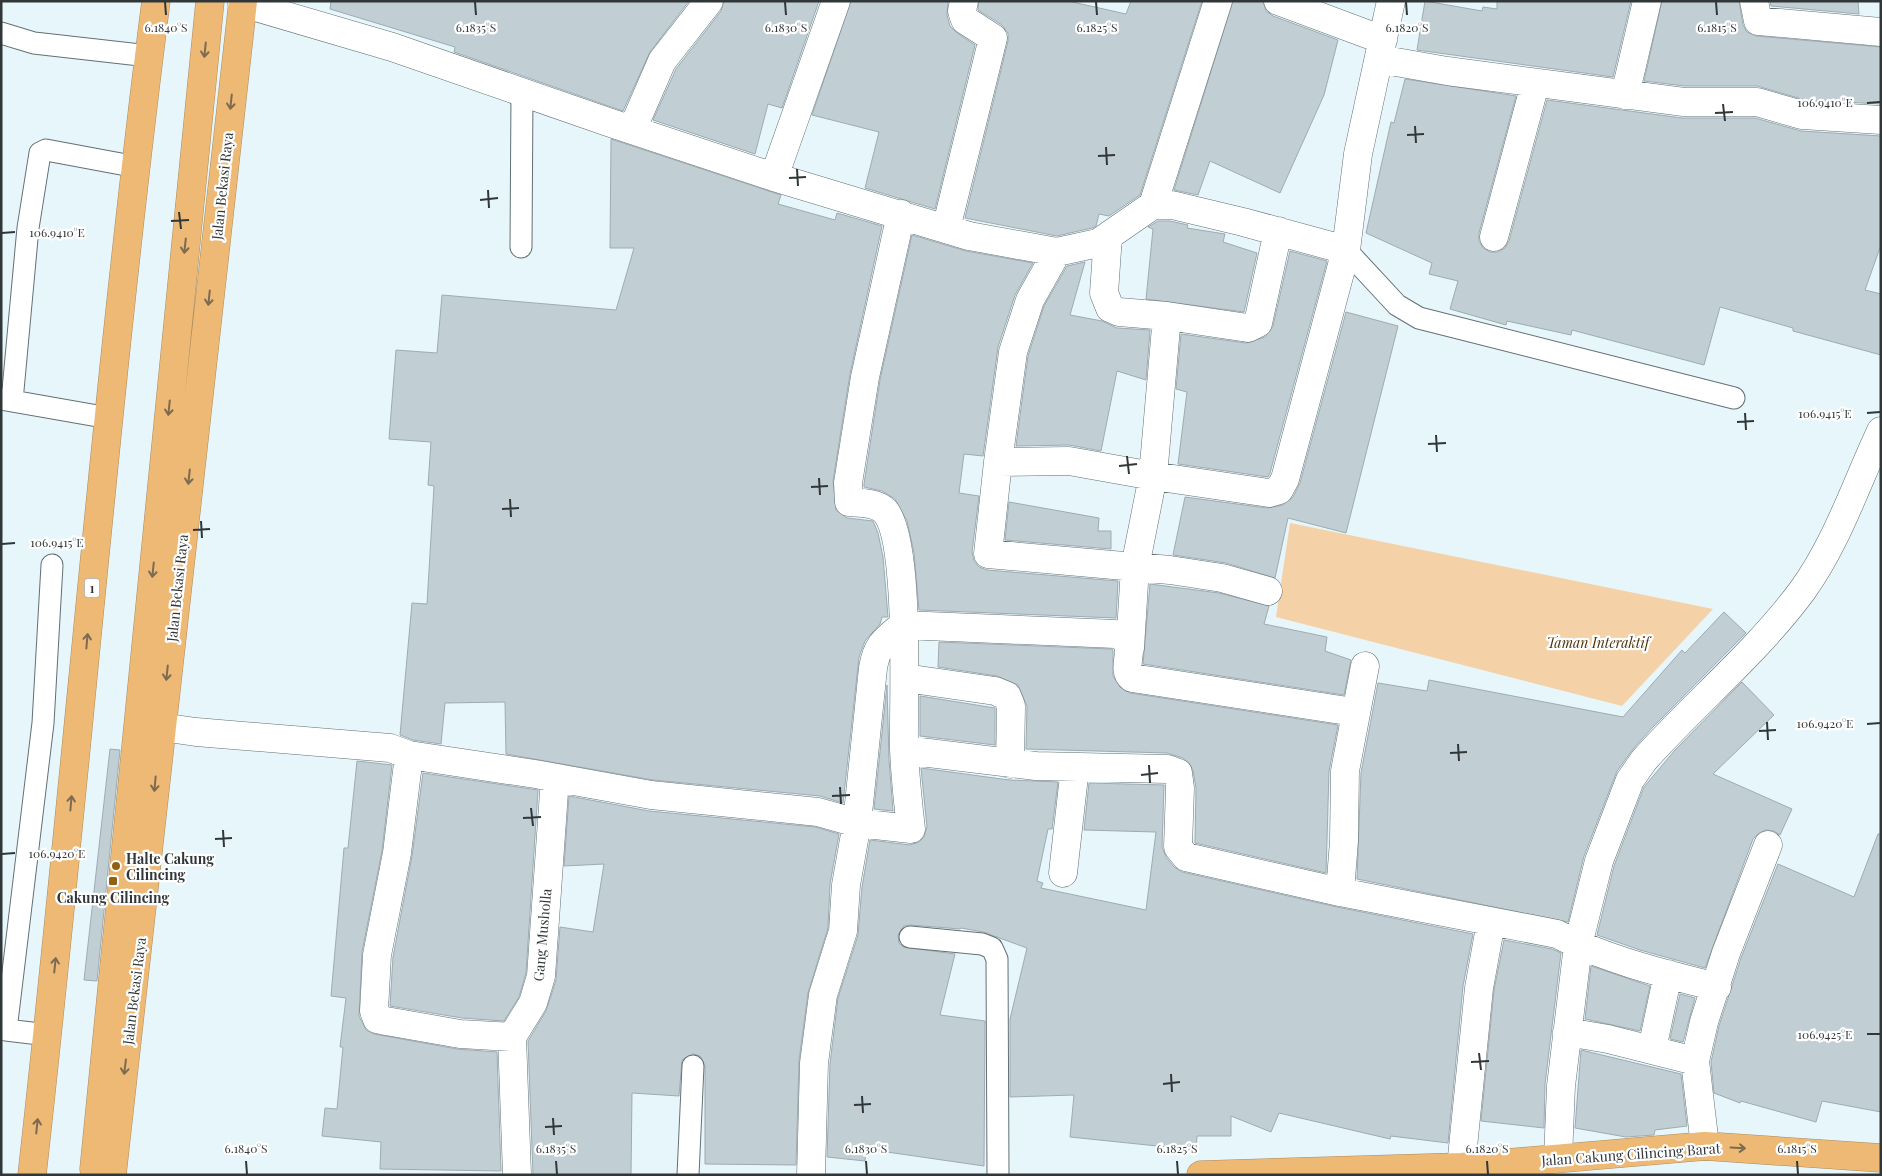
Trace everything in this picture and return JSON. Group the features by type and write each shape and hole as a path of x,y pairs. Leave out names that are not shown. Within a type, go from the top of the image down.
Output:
{"highway":[{"name":"1","path":"32,1175 48,1035 109,418 156,1"},
{"path":"93,1175 210,1"},
{"name":"Jalan Bekasi Raya","path":"112,1175 144,900 161,727 242,2"},
{"name":"Jalan Cakung Cilincing Barat","path":"1201,1175 1461,1167 1705,1146 1881,1158"}],"street":[{"path":"632,130 662,61 709,1"},
{"path":"774,177 836,1"},
{"path":"946,229 993,38 965,20 962,11 964,1"},
{"path":"1153,205 1218,1"},
{"path":"1278,1 1381,49 1535,84 1684,102 1757,102 1802,115 1881,120"},
{"path":"998,462 1069,461 1153,476 1269,493 1279,490 1285,479 1346,250 1358,154 1390,1"},
{"path":"1625,95 1647,1"},
{"path":"1754,1 1758,22 1881,32"},
{"path":"242,2 367,39 774,177 969,236 1057,252 1098,243 1153,205 1172,205 1346,250"},
{"path":"1494,238 1535,84"},
{"path":"161,727 196,732 390,748 409,755 651,795 818,812 857,823 911,829 904,750 905,678 898,555 891,523 884,510 873,504 849,502 848,483 865,377 901,214"},
{"path":"1108,236 1104,293 1110,308 1119,312 1167,316 1248,328 1258,323 1278,231"},
{"path":"1057,252 1030,300 1013,352 988,554 1135,567 1222,578 1268,590"},
{"path":"1167,316 1153,476 1135,567 1128,671 1132,678 1354,712"},
{"path":"1558,1158 1558,1114 1578,945 1599,861 1630,780 1644,760 1753,647 1802,590 1841,522 1881,431"},
{"path":"811,1175 814,1063 822,995 843,931 846,885 857,823 876,653 880,644 903,625 1115,634 1125,640 1130,648"},
{"path":"1340,892 1344,841 1345,771 1354,712 1365,666"},
{"path":"905,678 995,691 1007,696 1011,706 1010,764"},
{"path":"904,750 1010,764 1167,769 1178,773 1180,788 1178,847 1186,857 1340,892 1557,934 1578,945 1668,974 1717,986"},
{"path":"409,755 397,853 377,955 374,1012 377,1019 386,1021 460,1034 512,1037 517,1175"},
{"path":"1063,873 1075,767"},
{"name":"Gang Musholla","path":"512,1037 533,1003 541,976 555,778"},
{"path":"1705,1146 1695,1061 1704,1022 1739,916 1768,845"},
{"path":"1461,1167 1479,988 1491,922"},
{"path":"1652,1050 1668,974"},
{"path":"1567,1032 1589,1034 1695,1061"}],"lane":[{"path":"1,33 34,43 149,56"},
{"path":"521,246 522,93"},
{"path":"109,418 7,400 28,228 40,153 46,150 137,166"},
{"path":"1346,250 1397,305 1419,318 1734,398"},
{"path":"48,1035 4,1030 43,723 52,565"},
{"path":"910,937 982,944 992,948 998,958 998,1175"},
{"path":"688,1175 693,1066"}],"green space":[{"name":"Taman Interaktif","path":"1290,523 1713,609 1622,706 1276,617"}],"building":[{"path":"331,1 689,1 650,52 623,111 454,52 455,47 330,9"},
{"path":"724,1 819,1 782,108 768,104 755,154 653,120 676,69 721,11"},
{"path":"851,1 948,1 947,15 950,26 975,45 935,209 865,188 879,132 812,115"},
{"path":"979,1 1068,1 1126,14 1131,1 1202,1 1140,195 1109,216 1099,214 1096,226 1057,236 965,218 1008,41 1008,33 1002,25 978,10"},
{"path":"1233,1 1263,1 1266,11 1273,16 1338,40 1324,95 1280,193 1210,161 1198,195 1174,190"},
{"path":"1425,1 1482,11 1483,7 1497,9 1497,1 1631,1 1613,77 1417,50"},
{"path":"1662,1 1739,1 1743,25 1747,32 1756,36 1881,47 1881,104 1805,100 1757,86 1685,86 1644,81"},
{"path":"1770,1 1858,1 1859,14 1771,6"},
{"path":"1405,79 1516,96 1479,233 1479,241 1483,248 1490,252 1498,252 1505,248 1509,241 1547,100 1682,118 1755,118 1801,131 1881,136 1881,245 1865,290 1881,294 1881,355 1793,331 1793,328 1720,307 1704,365 1572,330 1571,335 1507,321 1506,325 1450,309 1458,281 1429,274 1432,263 1366,233 1391,122 1394,123"},
{"path":"611,139 781,195 778,204 835,220 837,213 882,226 850,374 833,481 836,510 847,518 873,521 878,533 883,557 888,617 882,617 880,624 865,641 859,657 843,803 820,796 653,780 506,754 505,702 445,703 441,744 413,740 400,735 412,603 427,604 434,486 428,485 431,442 389,439 396,350 437,353 442,295 616,310 634,248 610,248"},
{"path":"1158,221 1170,221 1188,225 1187,228 1225,234 1223,242 1257,253 1244,312 1146,299 1153,229 1148,227"},
{"path":"912,235 966,251 1033,263 1015,295 998,347 983,456 964,454 959,493 979,496 972,552 974,561 979,567 987,570 1118,581 1116,618 919,610 914,553 907,521 895,499 882,491 864,487 880,380"},
{"path":"1290,251 1327,261 1268,477 1178,464 1187,392 1176,389 1181,334 1246,343 1265,337 1273,326"},
{"path":"1085,262 1070,315 1102,321 1117,328 1150,330 1146,380 1117,371 1101,451 1069,445 1016,446 1028,356 1044,306 1067,266"},
{"path":"1346,312 1398,326 1346,533 1288,518 1275,578 1226,563 1173,555 1185,497 1267,508 1283,505 1293,497 1300,483"},
{"path":"1009,502 1099,518 1098,531 1111,531 1111,549 1005,540"},
{"path":"1150,584 1219,593 1269,606 1264,624 1327,637 1325,651 1351,660 1344,695 1143,664"},
{"path":"1724,612 1746,633 1652,728 1617,771 1584,856 1568,922 1357,879 1361,773 1378,683 1427,691 1429,680 1623,717 1682,650 1685,653"},
{"path":"939,642 1111,649 1113,650 1113,676 1120,687 1130,693 1338,725 1329,771 1326,873 1195,843 1196,788 1190,764 1183,758 1167,753 1026,749 1027,706 1018,685 997,676 938,667"},
{"path":"1742,682 1774,715 1713,774 1792,809 1780,835 1774,831 1766,830 1759,833 1753,839 1705,968 1640,950 1597,935 1614,866 1644,787 1675,750"},
{"path":"887,685 889,760 893,811 874,809"},
{"path":"920,696 995,708 995,745 920,736"},
{"path":"110,749 120,750 97,981 84,980"},
{"path":"357,761 392,765 382,851 362,952 359,1016 366,1030 374,1034 457,1049 497,1052 501,1171 380,1169 381,1142 322,1136 325,1108 337,1109 343,1047 340,1047 346,998 331,996 344,848 348,848"},
{"path":"921,768 1009,780 1058,782 1052,829 1048,829 1037,881 1043,883 1041,888 1146,910 1156,832 1084,830 1089,783 1164,785 1162,847 1166,857 1174,867 1182,872 1337,907 1473,934 1463,986 1448,1143 1391,1136 1390,1139 1279,1113 1271,1132 1231,1116 1231,1136 1197,1136 1196,1150 1070,1137 1074,1095 1010,1097 1010,1019 1027,948 983,932 961,928 911,925 904,926 898,935 899,943 903,947 955,954 940,1015 985,1021 984,1166 866,1149 865,1161 827,1157 830,1064 838,998 858,935 862,887 870,840 910,845 919,842 924,837 927,827"},
{"path":"423,773 538,790 526,973 519,997 504,1021 462,1018 390,1006 393,957 412,856"},
{"path":"569,796 649,811 815,827 839,834 830,884 828,928 808,993 799,1061 796,1165 705,1164 705,1066 700,1056 693,1054 682,1060 679,1096 632,1093 631,1175 533,1175 528,1041 546,1011 556,980 560,927 593,932 604,864 564,866"},
{"path":"1878,834 1881,834 1881,1112 1822,1101 1816,1122 1741,1101 1740,1103 1714,1093 1711,1062 1719,1026 1741,958 1778,864 1854,897"},
{"path":"1504,940 1552,949 1561,953 1545,1084 1544,1128 1481,1121 1494,990"},
{"path":"1591,966 1650,986 1640,1031 1585,1019"},
{"path":"1680,994 1695,998 1683,1042 1670,1039"},
{"path":"1581,1050 1681,1074 1687,1126 1655,1130 1654,1135 1626,1137 1575,1128"}],"place":[{"name":"Halte Cakung Cilincing","path":"116,866"},
{"name":"Cakung Cilincing","path":"113,881"}]}
